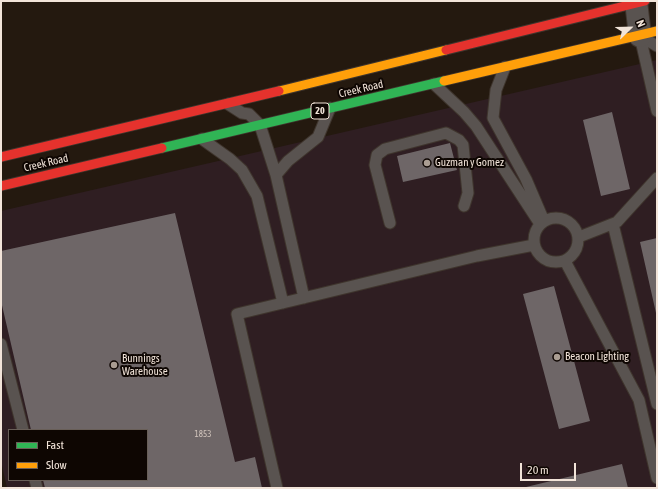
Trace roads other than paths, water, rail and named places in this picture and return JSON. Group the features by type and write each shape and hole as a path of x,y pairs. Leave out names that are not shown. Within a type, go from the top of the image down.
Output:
{"main road":[{"name":"Creek Road","path":"1,157 227,104 639,2"},
{"name":"Creek Road","path":"1,186 506,67 653,36"}],"street":[{"path":"639,2 653,36"}],"lane":[{"path":"653,36 657,111"},
{"path":"506,67 496,90 493,118 526,180 542,222"},
{"path":"434,84 464,112 476,126 542,222"},
{"path":"227,104 242,113 249,114 260,125 276,175 304,298"},
{"path":"276,175 288,161 318,137 330,108"},
{"path":"390,223 375,165 377,154 385,149 446,133 459,140 463,145 468,193 464,206"},
{"path":"202,139 230,159 242,170 257,196 282,303"},
{"path":"578,237 613,224 629,211 642,193 657,178"},
{"path":"551,218 564,219 576,229 578,237 576,250 565,261 557,263 549,262 538,254 534,245 536,230 542,222 551,218"},
{"path":"613,224 657,404"},
{"path":"278,488 237,314 477,256 534,245"},
{"path":"565,261 639,400 657,478"},
{"path":"1,344 23,429"}],"place":[{"name":"Guzman y Gomez","path":"427,163"},
{"name":"Beacon Lighting","path":"557,357"},
{"name":"Bunnings Warehouse","path":"114,365"}]}
